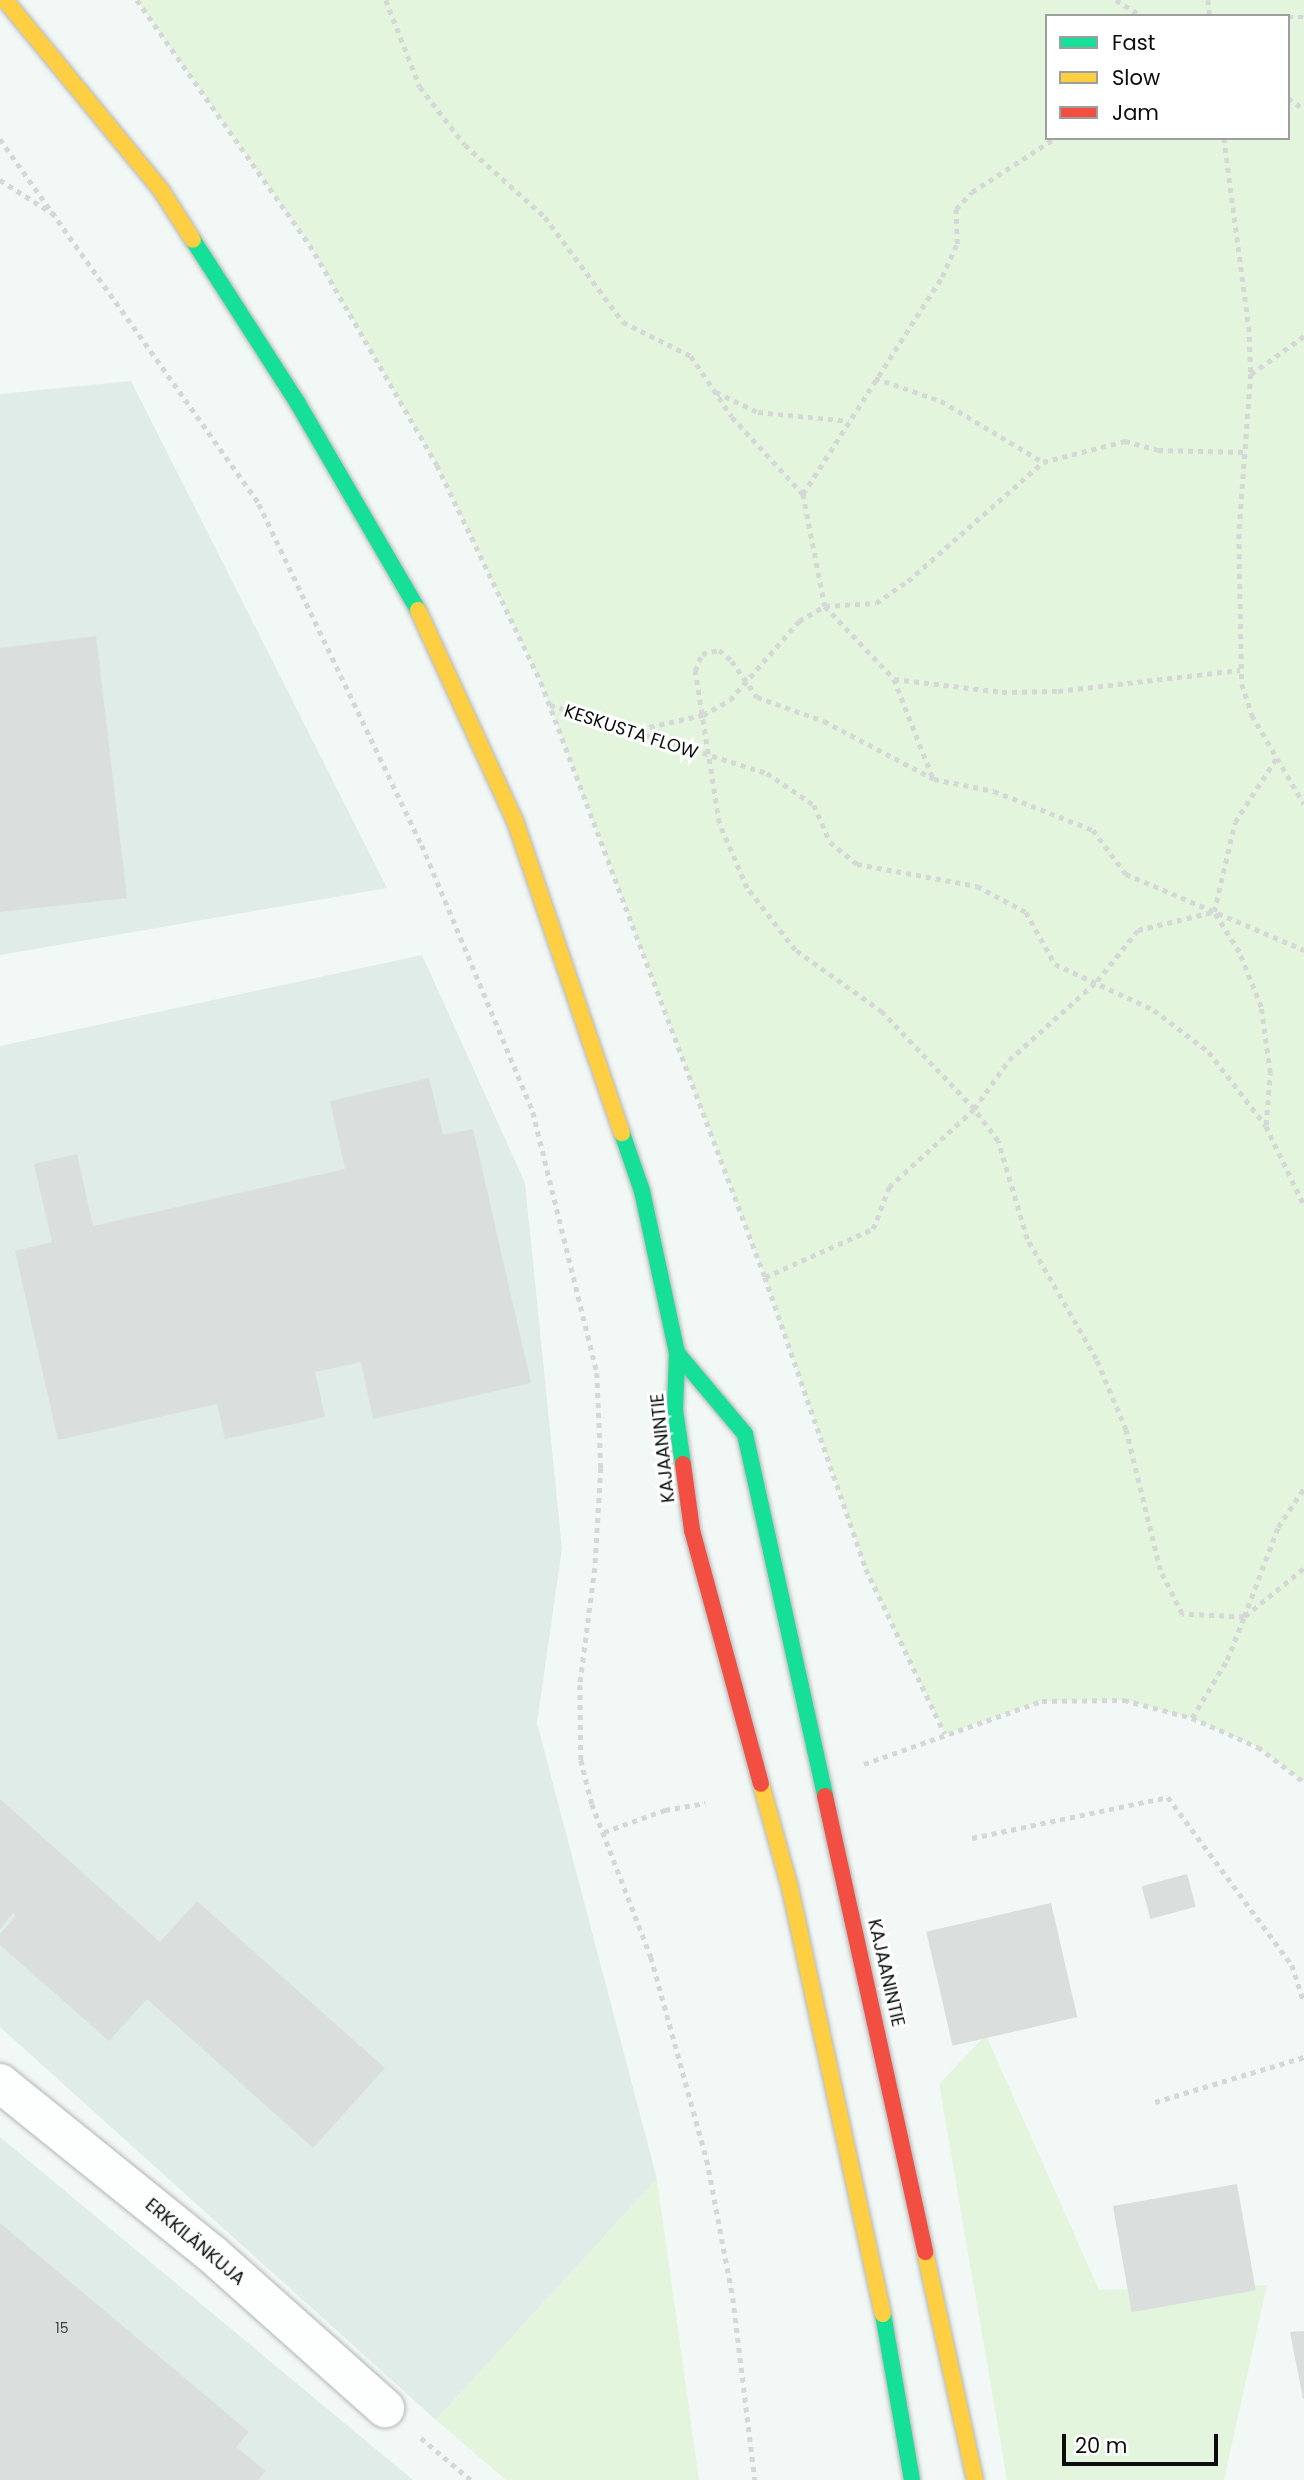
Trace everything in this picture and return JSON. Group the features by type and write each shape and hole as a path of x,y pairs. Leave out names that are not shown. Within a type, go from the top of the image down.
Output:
{"main road":[{"path":"5,0 161,190 404,579 515,821 642,1191 677,1353"},
{"name":"KAJAANINTIE","path":"677,1353 675,1410 692,1530 790,1888 873,2254 912,2480"},
{"name":"KAJAANINTIE","path":"677,1353 745,1434 975,2480"}],"street":[{"name":"ERKKILÄNKUJA","path":"0,2083 212,2254 385,2408"}],"path":[{"path":"137,0 310,245 437,465 550,705 765,1278 866,1569 946,1734"},
{"path":"386,0 419,87 465,145 545,217 623,322 691,356 732,418 803,494 825,606 894,679 934,779"},
{"path":"1116,0 1139,14"},
{"path":"0,139 60,218 259,504 422,845 533,1112 597,1373 601,1468 578,1728 581,1760 604,1832 651,1957 708,2160 733,2298 755,2480"},
{"path":"803,494 942,277 957,244 956,209 972,192 1052,140"},
{"path":"1224,140 1249,327 1251,374 1239,534 1240,670 1252,715 1304,804"},
{"path":"0,180 60,218"},
{"path":"1251,374 1304,336"},
{"path":"875,378 941,401 1042,462"},
{"path":"716,392 758,412 850,421"},
{"path":"629,731 703,715 730,701 799,621 825,606 876,603 908,581 1042,462 1125,441 1158,450 1245,452"},
{"name":"KESKUSTA FLOW","path":"712,758 695,671 702,654 719,650 746,681"},
{"path":"894,679 1002,692 1058,691 1240,670"},
{"path":"746,681 757,697 824,721 934,779 994,791 1093,830 1126,874 1304,950"},
{"name":"KESKUSTA FLOW","path":"550,705 712,758 767,773 814,804 830,842 857,864 977,886 1026,912 1055,964 1097,981 1154,1010 1209,1052 1266,1126 1304,1205"},
{"path":"1266,1126 1270,1073 1261,1007 1239,952 1214,912 1235,822 1277,757"},
{"path":"712,758 719,823 747,888 768,918 795,950 882,1012 974,1109 998,1141 1027,1239 1096,1359 1126,1430 1160,1570 1182,1614 1244,1617 1304,1568"},
{"path":"765,1278 873,1229 889,1186 974,1109 1009,1060 1097,981 1139,930 1214,912"},
{"path":"1192,1718 1227,1660 1278,1527 1304,1488"},
{"path":"857,1766 1042,1701 1124,1700 1192,1718 1258,1747 1304,1782"},
{"path":"972,1838 1168,1797 1292,1965 1304,2003"},
{"path":"604,1832 665,1810 705,1803"},
{"path":"1155,2102 1304,2057"},
{"path":"385,2408 471,2480"}],"shaded area":[{"path":"131,381 387,888 0,955 0,394"},
{"path":"422,955 525,1183 562,1548 537,1723 657,2179 436,2420 0,2027 0,1046"},
{"path":"0,2137 413,2480 0,2480"}],"green space":[{"path":"137,0 1304,0 1304,1782 1258,1747 1192,1718 1124,1700 1042,1701 945,1734 866,1569 765,1277 541,682 437,465 310,245"},
{"path":"986,2035 1099,2290 1267,2285 1224,2480 1007,2480 939,2084"},
{"path":"657,2179 699,2480 506,2480 436,2420"}],"building":[{"path":"96,636 127,898 0,912 0,648"},
{"path":"429,1078 443,1135 473,1129 531,1383 373,1419 361,1362 315,1372 325,1417 225,1439 217,1404 58,1440 15,1251 52,1242 34,1164 77,1154 93,1226 345,1169 330,1101"},
{"path":"0,1799 160,1942 197,1901 385,2068 313,2148 147,1999 109,2041 0,1945 0,1934 16,1916 13,1913 0,1929"},
{"path":"1187,1874 1196,1907 1150,1919 1142,1886"},
{"path":"1051,1903 1077,2017 953,2046 926,1932"},
{"path":"1237,2184 1256,2290 1132,2312 1113,2206"},
{"path":"0,2223 249,2432 236,2447 266,2471 258,2480 0,2480"},
{"path":"1304,2331 1304,2398 1303,2399 1290,2332"}],"traffic: fast":[{"path":"193,240 297,402 418,610"},
{"path":"622,1133 642,1191 677,1353 675,1410 683,1464"},
{"path":"677,1353 745,1434 825,1796"},
{"path":"883,2314 912,2480"}],"traffic: slow":[{"path":"5,0 161,190 193,240"},
{"path":"418,610 515,821 622,1133"},
{"path":"761,1784 790,1888 883,2314"},
{"path":"925,2252 975,2480"}],"traffic: jam":[{"path":"683,1464 692,1530 761,1784"},
{"path":"825,1796 925,2252"}]}
